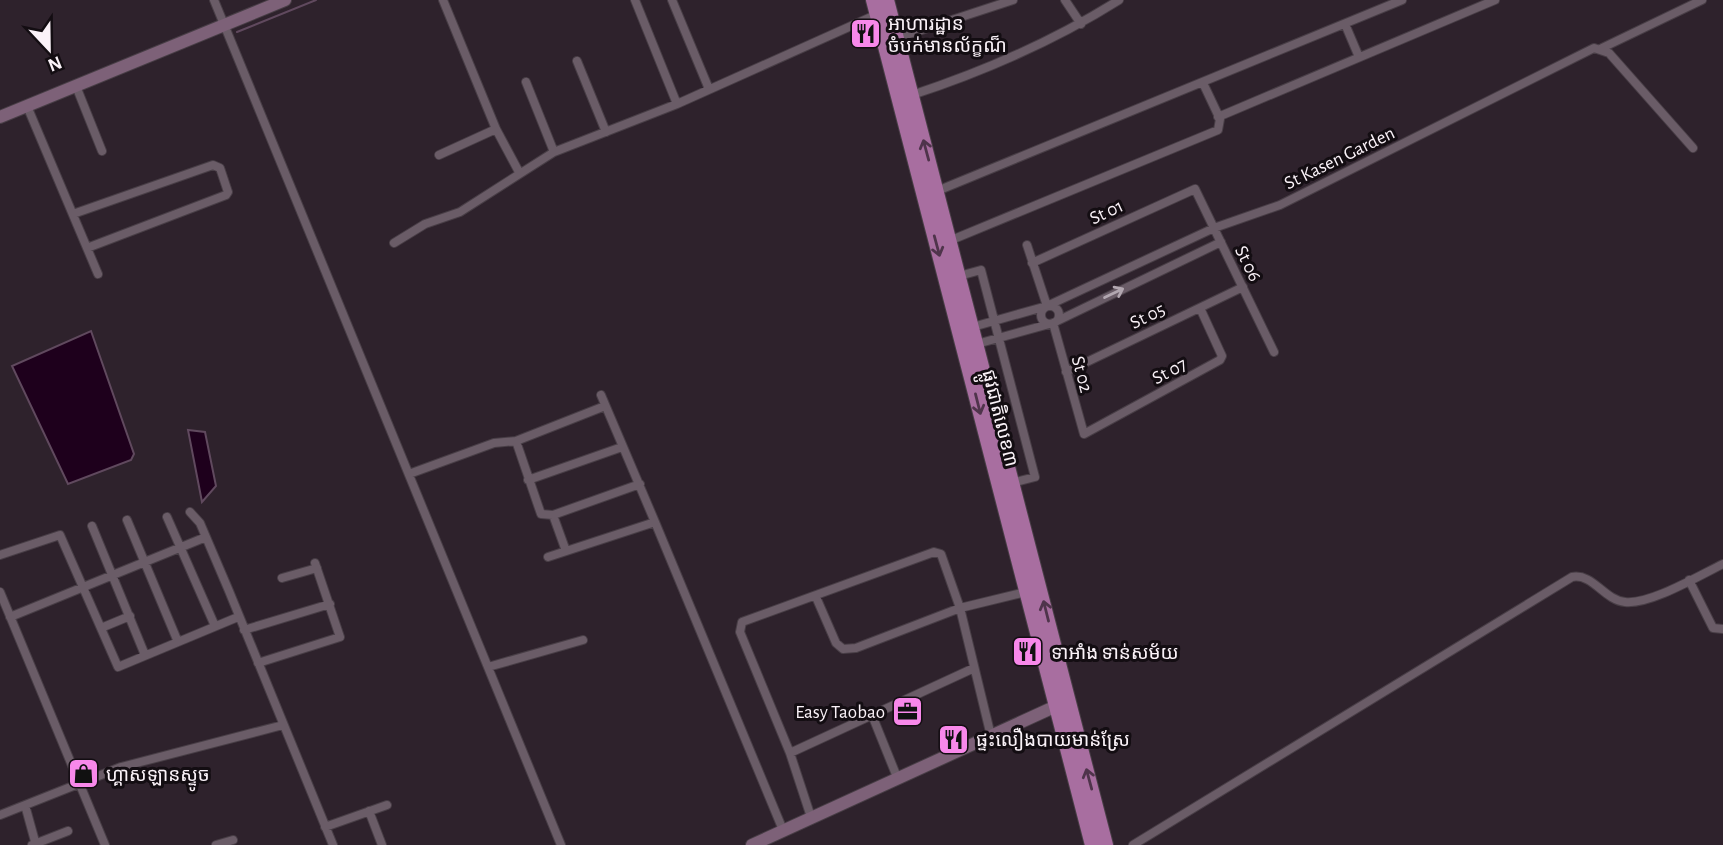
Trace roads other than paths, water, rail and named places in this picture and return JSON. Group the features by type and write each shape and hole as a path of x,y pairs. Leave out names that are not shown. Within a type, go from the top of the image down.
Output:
{"highway":[{"name":"ផ្លូវជាតិលេខ៣","path":"881,6 897,38 937,191 959,276 965,329"},
{"name":"ផ្លូវជាតិលេខ៣","path":"881,6 965,329 1012,483 1092,845"},
{"name":"ផ្លូវជាតិលេខ៣","path":"970,346 1026,592 1106,845"}],"street":[{"path":"214,0 561,845"},
{"path":"0,117 285,0"},
{"path":"443,0 496,129 519,172"},
{"path":"635,0 677,104"},
{"path":"672,0 709,89"},
{"path":"897,38 1013,0"},
{"path":"1065,0 1081,24"},
{"path":"912,95 989,67 1081,24 1119,0"},
{"path":"937,191 1402,0"},
{"path":"1218,117 1495,0"},
{"name":"St Kasen Garden","path":"965,329 1047,306 1214,228 1280,205 1594,48 1602,48 1702,0"},
{"path":"394,243 425,224 460,212 554,152 677,104 881,6"},
{"path":"1345,24 1359,57"},
{"path":"1602,48 1692,148"},
{"path":"577,61 606,132"},
{"path":"526,82 554,152"},
{"path":"950,241 1211,135 1220,127 1203,83"},
{"path":"76,86 102,151"},
{"path":"27,106 98,274"},
{"path":"439,155 496,129"},
{"path":"73,214 213,166 220,168 228,192 222,198 87,248"},
{"name":"St 06","path":"1195,189 1274,352"},
{"name":"St 01","path":"1032,263 1195,189"},
{"path":"970,346 1053,323 1221,242"},
{"path":"1027,246 1047,306"},
{"path":"959,276 981,270 1000,337 1035,477 1012,483"},
{"name":"St 05","path":"1066,372 1242,287"},
{"name":"St 02","path":"1047,306 1041,317 1045,322 1053,323 1082,433"},
{"name":"St 07","path":"1082,433 1220,360 1222,356 1199,308"},
{"path":"601,395 783,830"},
{"path":"409,474 494,443 516,441 605,406"},
{"path":"516,441 541,514 553,515 640,484"},
{"path":"528,480 622,447"},
{"path":"190,512 206,537 333,845"},
{"path":"553,515 566,551"},
{"path":"167,517 215,626"},
{"path":"127,520 178,642"},
{"path":"548,557 655,522"},
{"path":"92,526 145,655"},
{"path":"0,555 60,535 118,667 239,617"},
{"path":"10,617 206,537"},
{"path":"811,817 790,753 739,627 742,622 934,552 942,554 960,608 991,736"},
{"path":"1133,845 1572,577 1585,578 1613,599 1639,601 1723,564"},
{"path":"258,663 340,637 316,565 282,578"},
{"path":"1689,580 1713,628 1723,629"},
{"path":"816,597 836,643 843,649 856,648 960,608 1026,592"},
{"path":"0,593 104,845"},
{"path":"244,630 330,604"},
{"path":"101,628 130,616"},
{"path":"488,667 583,640"},
{"path":"790,753 974,668"},
{"path":"752,845 1062,703"},
{"path":"872,715 897,777"},
{"path":"0,815 121,767 283,725"},
{"path":"25,805 34,844 68,831"},
{"path":"325,827 387,805"},
{"path":"369,811 382,845"},
{"path":"216,845 233,840"}],"waterway":[{"path":"237,32 316,0"}],"place":[{"name":"អាហារដ្ឋាន ចំបក់មានល័ក្ខណ៏","path":"865,34"},
{"name":"ទាអាំង ទាន់សម័យ","path":"1028,652"},
{"name":"Easy Taobao","path":"908,711"},
{"name":"ផ្ទះលឿងបាយមាន់ស្រែ","path":"953,739"},
{"name":"ហ្គាសឡានស្ទូច","path":"83,774"}]}
